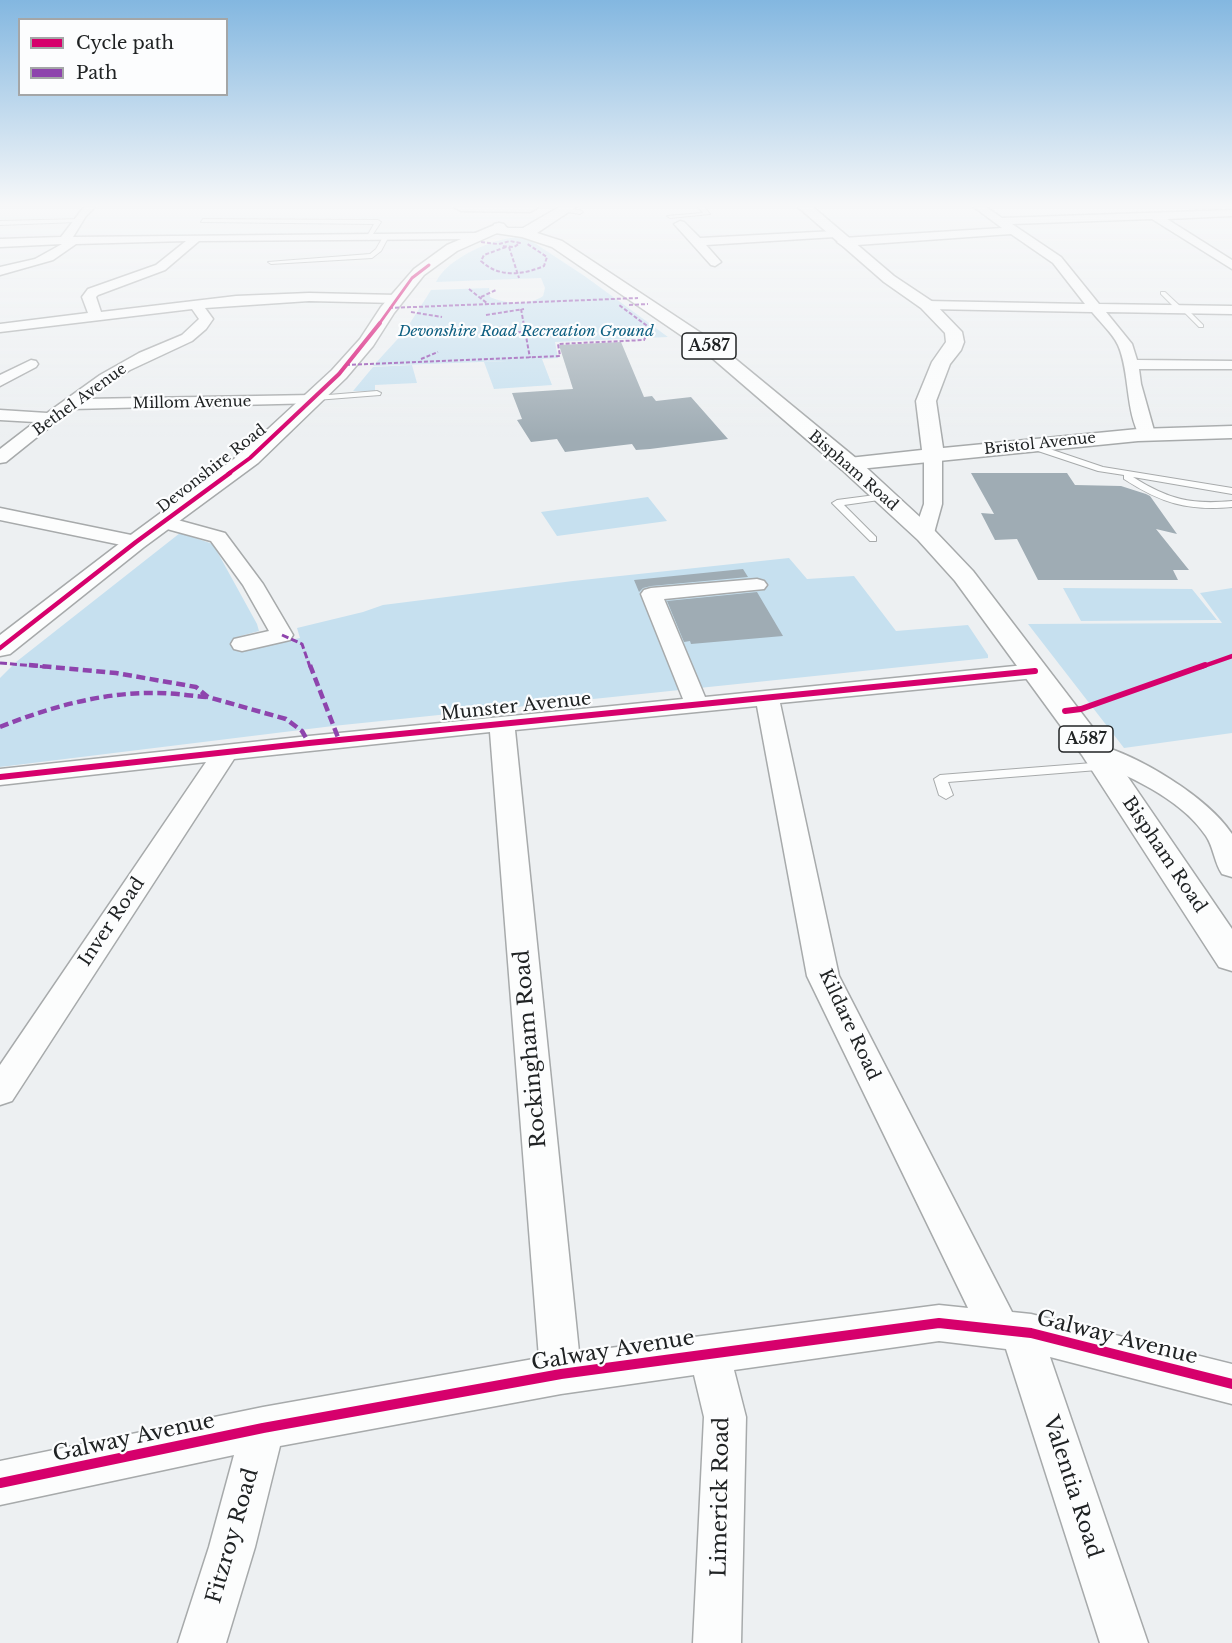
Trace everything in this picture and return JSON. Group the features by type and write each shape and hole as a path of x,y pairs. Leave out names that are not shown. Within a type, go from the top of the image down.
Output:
{"main road":[{"name":"Devonshire Road","path":"0,648 136,542 250,458 314,399 367,342 408,284"},
{"name":"Bispham Road","path":"616,284 711,347 849,464 924,533 964,576 1100,759 1232,958"},
{"path":"896,284 927,305 953,332 955,342 952,350 941,362 926,401 933,455"},
{"name":"Bristol Avenue","path":"849,464 1147,434 1232,432"}],"street":[{"path":"96,316 88,297 93,292 117,284"},
{"path":"1077,284 1125,344 1147,434"},
{"path":"0,328 195,304 288,298 397,298"},
{"name":"Bethel Avenue","path":"0,458 70,404 128,364 190,335 204,324 206,319 195,304"},
{"path":"927,305 1232,310"},
{"path":"0,381 31,364"},
{"path":"1131,364 1232,365"},
{"name":"Millom Avenue","path":"70,404 314,399"},
{"path":"0,415 52,418"},
{"path":"924,533 933,504 933,455"},
{"path":"0,514 136,542"},
{"name":"Devonshire Road","path":"163,522 218,537 253,584 282,635 242,644"},
{"path":"697,705 651,594 757,585"},
{"name":"Munster Avenue","path":"0,777 502,723 1035,671"},
{"name":"Kildare Road","path":"767,698 823,976 1010,1330"},
{"name":"Rockingham Road","path":"502,723 561,1374"},
{"name":"Inver Road","path":"0,1092 225,753"},
{"name":"Bispham Road","path":"1100,759 1152,779 1186,801 1214,828 1231,858 1232,868"},
{"name":"Galway Avenue","path":"0,1483 262,1428 561,1374 939,1323 1010,1330 1232,1384"},
{"name":"Valentia Road","path":"1010,1330 1124,1643"},
{"name":"Limerick Road","path":"709,1353 725,1417 717,1643"},
{"name":"Fitzroy Road","path":"202,1643 232,1547 262,1428"}],"lane":[{"path":"1163,293 1201,326"},
{"path":"314,399 376,393"},
{"path":"1029,445 1077,463 1232,491"},
{"path":"1120,472 1160,497 1177,504 1232,504"},
{"path":"873,539 837,503 883,497"},
{"path":"946,795 940,779 1100,759"}],"green space":[{"name":"Devonshire Road Recreation Ground","path":"543,284 595,284 668,337 555,342 558,358 542,359 552,385 494,389 484,362 507,361 373,366 405,331 431,290 489,288 490,297 524,303 543,296 545,288"},
{"path":"412,365 417,383 375,385 375,391 353,391 373,367"},
{"path":"648,497 667,521 557,536 541,512"},
{"path":"180,533 213,544 257,624 259,631 237,637 238,650 300,638 297,628 383,605 573,581 789,558 807,579 854,576 896,631 968,625 988,658 333,726 0,767 0,678 16,662"},
{"path":"1063,588 1192,589 1217,620 1081,621"},
{"path":"1232,588 1232,733 1124,748 1028,624 1222,623 1200,593"}],"building":[{"path":"621,342 644,397 652,396 656,401 691,397 728,439 650,449 636,450 632,444 565,452 557,439 531,442 517,420 522,419 512,393 573,389 559,345"},
{"path":"971,473 1067,473 1075,485 1121,486 1146,494 1150,496 1177,534 1156,529 1189,570 1173,570 1178,580 1038,580 1017,539 995,540 981,513 994,514"},
{"path":"743,569 748,577 651,586 639,592 634,580"},
{"path":"757,592 783,636 691,644 690,641 684,642 667,601"}],"marked path":[{"path":"469,289 488,304"},
{"path":"481,297 496,290"},
{"path":"389,308 638,298"},
{"path":"629,305 648,304"},
{"path":"346,365 560,356 558,344 644,340 650,328 619,305"},
{"path":"521,309 530,358"},
{"path":"486,315 524,309"},
{"path":"411,312 442,317"},
{"path":"500,333 525,332"},
{"path":"421,359 438,352"},
{"path":"282,635 302,644 323,704 339,740"},
{"path":"0,663 116,673 196,687 208,697 286,719 302,731 309,743"},
{"path":"0,727 53,708 110,696 156,693 208,697"}],"cycle path":[{"path":"0,648 136,542 250,458 339,374 367,342 408,284"},
{"path":"1065,711 1081,709 1232,656"},
{"path":"0,777 309,743 1035,671"},
{"path":"0,1483 263,1428 561,1374 939,1323 1031,1333 1232,1384"}]}
